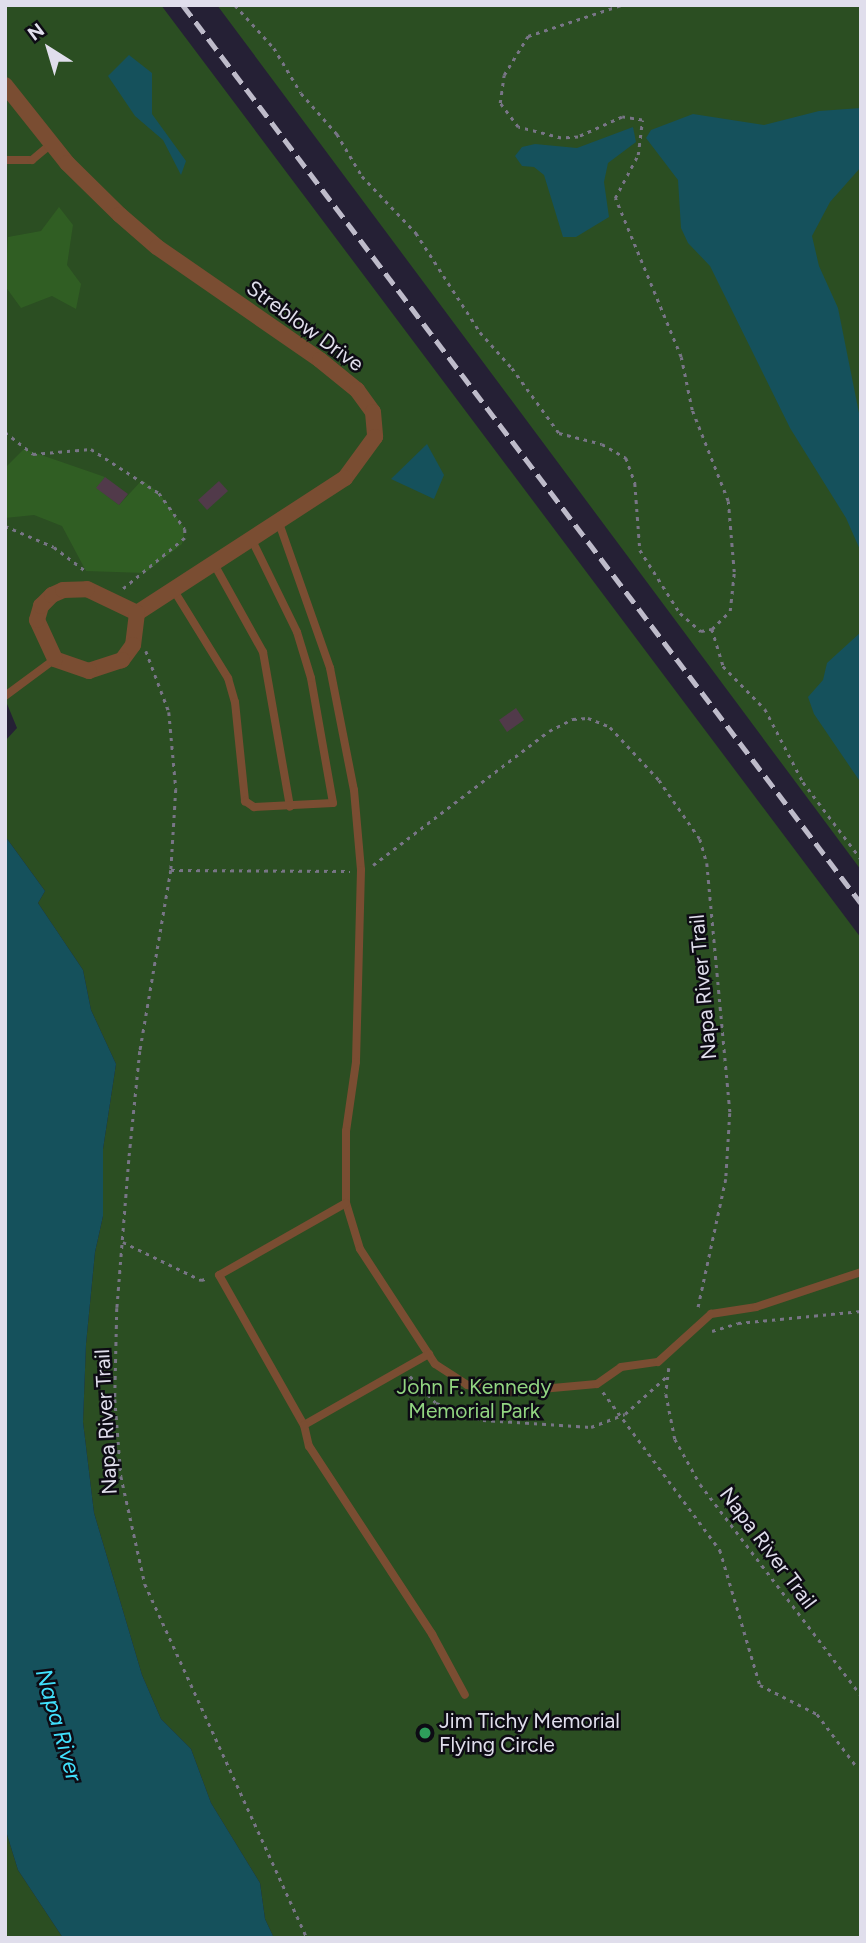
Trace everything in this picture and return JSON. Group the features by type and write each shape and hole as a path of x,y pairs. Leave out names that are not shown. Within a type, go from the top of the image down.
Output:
{"street":[{"name":"Streblow Drive","path":"5,85 88,186 157,247 320,360 367,401 374,422 370,448 345,478 137,612"},
{"path":"88,589 137,612 136,632 122,660 106,668 78,670 55,659 37,620 41,606 63,590 88,589"}],"lane":[{"path":"5,160 32,160 51,144"},
{"path":"278,523 330,668 354,790 361,870 356,1062 346,1131 346,1203 360,1249 429,1354 449,1376 467,1385 508,1392 597,1384 621,1367 658,1362 686,1341 699,1321 711,1314 756,1307 861,1272"},
{"path":"173,589 228,678 235,702 245,801 254,807 333,803 330,768 297,632 252,540"},
{"path":"214,564 262,652 290,807"},
{"path":"5,696 55,659"},
{"path":"346,1203 219,1275 304,1424 309,1446 427,1625 465,1695"},
{"path":"304,1424 429,1354"}],"path":[{"path":"235,5 274,48 301,93 337,134 362,176 416,233 480,332 512,368 559,433 602,444 626,458 635,483 640,550 680,613 701,631 712,629 730,611 734,572 728,501 692,410 681,357 615,198 638,155 642,120 622,117 578,137 561,138 518,127 500,103 504,75 528,36 621,5"},
{"path":"5,432 33,454 91,449 101,453 159,493 185,529 182,544 124,589 102,596 86,571 68,555 35,536 5,526"},
{"path":"712,629 723,666 765,709 803,782 861,859"},
{"name":"Napa River Trail","path":"136,632 159,674 169,712 176,789 171,870 140,1051 122,1242 116,1399 129,1523 156,1609 307,1938"},
{"name":"Napa River Trail","path":"171,870 327,874 361,870 398,850 549,731 573,719 588,718 610,727 659,780 700,839 707,863 730,1113 726,1179 697,1311"},
{"path":"122,1242 201,1280 219,1275"},
{"path":"404,1368 436,1403 483,1420 591,1427 621,1417 667,1376 686,1341 738,1323 861,1311"},
{"name":"Napa River Trail","path":"667,1376 675,1438 700,1484 861,1695"},
{"path":"597,1384 720,1550 760,1685 817,1714 857,1767"}],"green space":[{"name":"John F. Kennedy Memorial Park","path":"5,5 161,5 861,938 861,1938 274,1938 265,1919 260,1883 211,1803 191,1749 161,1719 142,1675 94,1513 83,1422 86,1344 95,1252 103,1216 103,1149 116,1064 91,1010 83,970 38,903 45,891 5,836 5,741 17,728 5,699"},
{"path":"217,5 861,5 861,870 626,554"},
{"path":"59,207 73,225 67,265 81,284 76,309 52,296 21,308 5,286 8,237 41,231"},
{"path":"24,449 105,477 97,488 119,505 142,480 159,493 185,529 182,544 145,573 86,571 62,526 34,515 5,518 5,468"},
{"path":"5,1828 18,1870 63,1938 5,1938"}],"water":[{"path":"129,55 152,73 152,114 186,161 181,175 163,140 135,116 108,76"},
{"path":"861,108 861,167 830,202 812,236 819,266 838,308 861,423 861,552 846,518 790,428 710,266 688,243 681,228 678,180 646,138 651,130 693,114 764,125 819,111"},
{"path":"633,127 636,142 608,163 604,182 609,217 576,237 563,237 544,175 534,167 522,166 515,156 522,147 535,144 577,148"},
{"path":"427,444 444,475 434,499 391,479"},
{"path":"861,632 861,783 814,714 808,697 823,680 827,663"},
{"name":"Napa River","path":"5,836 45,891 38,903 83,970 91,1010 116,1064 103,1149 103,1216 95,1252 86,1344 83,1422 94,1513 142,1675 161,1719 191,1749 211,1803 260,1883 265,1919 274,1938 63,1938 18,1870 5,1828"}],"building":[{"path":"105,477 128,494 119,505 96,488"},
{"path":"219,481 228,491 207,510 198,500"},
{"path":"516,708 524,720 507,732 499,720"}],"railway":[{"path":"183,5 861,903"}],"place":[{"name":"Jim Tichy Memorial Flying Circle","path":"425,1733"}]}
